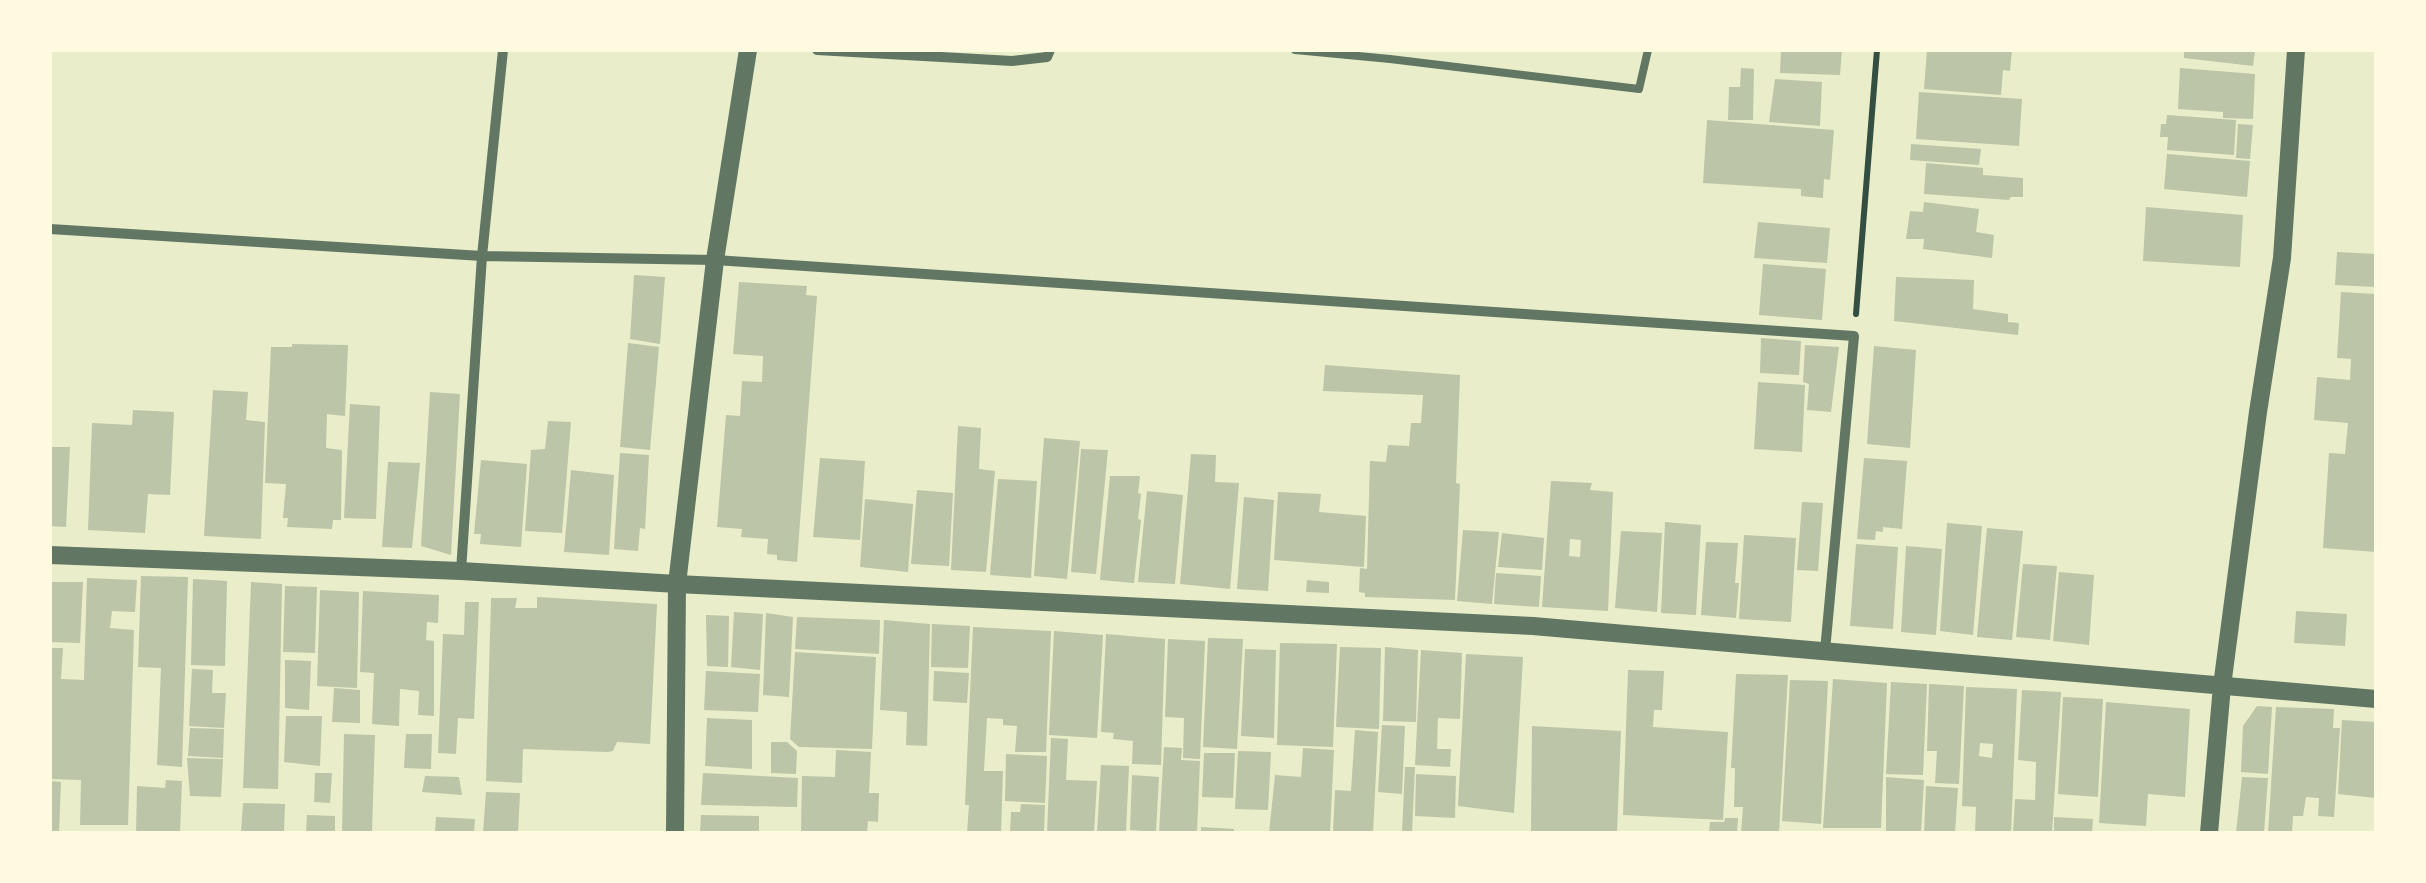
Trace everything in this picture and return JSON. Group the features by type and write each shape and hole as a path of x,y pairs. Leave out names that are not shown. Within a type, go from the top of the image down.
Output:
{"street":[{"path":"461,571 482,256 503,50"},
{"path":"674,833 677,584 714,260 748,50"},
{"path":"817,50 1012,61 1046,58 1050,50"},
{"path":"2210,833 2222,686 2282,258 2296,50"},
{"path":"50,230 482,256 714,260 1854,336 1825,651"},
{"path":"50,555 461,571 1533,626 2376,698"}],"lane":[{"path":"1295,50 1639,89 1648,50"}],"path":[{"path":"1854,336 1877,50"}],"building":[{"path":"1781,50 1842,50 1840,75 1780,73"},
{"path":"1927,50 2012,50 2010,71 2003,70 2001,95 1924,89"},
{"path":"2184,50 2255,50 2253,66 2184,58"},
{"path":"1741,68 1754,69 1753,120 1728,120 1729,87 1740,87"},
{"path":"2180,68 2255,74 2253,119 2178,109"},
{"path":"1775,79 1822,82 1820,126 1769,122"},
{"path":"1919,92 2022,99 2019,146 1916,139"},
{"path":"2167,115 2236,120 2234,155 2167,150 2168,137 2160,137"},
{"path":"1707,120 1834,130 1830,180 1824,179 1823,198 1801,196 1801,189 1703,183"},
{"path":"2238,124 2253,125 2250,159 2236,158"},
{"path":"1911,144 1981,149 1979,165 1910,160"},
{"path":"2167,154 2250,161 2247,197 2164,189"},
{"path":"1926,163 1983,168 1983,175 2023,178 2023,197 2009,200 1924,194"},
{"path":"1924,202 1979,209 1976,232 1994,235 1992,258 1923,249 1924,239 1906,239 1910,211 1923,212"},
{"path":"2146,207 2243,215 2240,267 2143,261"},
{"path":"1758,222 1830,228 1827,263 1754,258"},
{"path":"2337,252 2376,254 2376,287 2335,285"},
{"path":"1763,264 1826,269 1822,320 1759,315"},
{"path":"634,275 665,277 660,344 630,339"},
{"path":"1896,277 1974,280 1973,309 2008,314 2008,322 2019,323 2018,335 1894,321"},
{"path":"739,282 807,286 806,295 817,296 797,562 777,560 777,555 767,554 768,539 741,537 742,529 717,527 726,415 740,416 742,381 762,382 763,356 733,354"},
{"path":"2341,292 2376,294 2376,552 2323,548 2329,453 2345,454 2348,423 2314,420 2317,377 2350,380 2351,359 2337,358"},
{"path":"1761,338 1801,341 1799,375 1760,373"},
{"path":"628,343 659,347 650,450 620,447"},
{"path":"348,345 345,416 327,414 326,448 342,450 341,520 333,520 332,529 287,527 288,518 283,518 286,484 265,483 271,347"},
{"path":"1805,345 1839,347 1831,412 1807,410 1809,384 1803,382"},
{"path":"1874,346 1916,350 1910,448 1867,444"},
{"path":"1325,365 1460,375 1455,600 1365,597 1365,593 1359,592 1360,568 1367,569 1370,461 1386,462 1388,445 1409,446 1411,423 1421,423 1423,395 1323,391"},
{"path":"1758,382 1805,385 1802,452 1754,449"},
{"path":"213,390 248,392 246,420 265,422 261,539 204,536"},
{"path":"430,392 460,394 451,555 421,546"},
{"path":"350,404 380,406 376,519 344,518"},
{"path":"133,410 174,412 170,495 148,494 145,533 88,530 92,423 132,425"},
{"path":"548,421 571,422 562,533 525,531 531,450 545,449"},
{"path":"958,426 981,428 979,469 995,471 986,572 951,570"},
{"path":"1044,438 1080,441 1067,579 1034,576"},
{"path":"50,447 70,447 66,527 50,526"},
{"path":"1081,449 1108,450 1096,574 1071,572"},
{"path":"620,453 649,455 645,529 640,528 638,551 614,549"},
{"path":"1191,454 1216,455 1215,482 1239,483 1230,589 1180,584"},
{"path":"820,458 865,461 860,540 813,537"},
{"path":"1864,458 1907,461 1902,529 1883,527 1883,532 1876,531 1875,540 1857,539"},
{"path":"481,460 527,464 521,547 480,544 481,534 474,534"},
{"path":"388,462 420,463 412,548 382,547"},
{"path":"571,470 614,475 609,555 564,552"},
{"path":"1110,476 1140,476 1141,520 1134,583 1100,580"},
{"path":"998,479 1037,481 1031,578 990,575"},
{"path":"1551,481 1592,483 1590,490 1613,492 1608,611 1542,607","holes":["1570,539 1581,540 1580,557 1569,556"]},
{"path":"917,490 953,493 949,566 911,564"},
{"path":"1147,491 1183,495 1175,584 1138,582"},
{"path":"1278,492 1321,494 1319,512 1366,516 1364,567 1274,560"},
{"path":"1244,497 1274,500 1268,591 1237,589"},
{"path":"865,499 913,504 908,572 860,567"},
{"path":"1802,502 1823,503 1818,571 1797,570"},
{"path":"1665,522 1701,525 1696,615 1661,613"},
{"path":"1947,523 1982,526 1973,635 1940,631"},
{"path":"1987,528 2023,531 2012,640 1977,637"},
{"path":"1463,530 1499,532 1492,604 1457,601"},
{"path":"1621,531 1662,533 1657,612 1615,608"},
{"path":"1502,533 1544,538 1542,570 1498,567"},
{"path":"1744,535 1796,538 1791,622 1739,619"},
{"path":"1706,542 1738,543 1736,618 1701,615"},
{"path":"1856,544 1898,547 1893,629 1850,626"},
{"path":"1906,546 1942,549 1936,635 1901,632"},
{"path":"2023,564 2057,566 2050,640 2016,637"},
{"path":"2059,572 2094,575 2089,645 2053,641"},
{"path":"1496,573 1541,576 1539,607 1494,604"},
{"path":"141,576 188,577 182,767 157,765 161,668 138,667"},
{"path":"87,578 137,580 135,612 112,611 110,628 134,630 128,825 80,825 81,780 50,779 50,648 63,648 61,679 84,680"},
{"path":"193,579 227,581 225,666 191,665"},
{"path":"1307,580 1329,582 1329,593 1306,592"},
{"path":"50,582 83,582 80,643 50,642"},
{"path":"251,582 282,584 278,789 243,788"},
{"path":"285,586 317,587 315,653 283,652"},
{"path":"320,590 359,592 357,688 317,686"},
{"path":"363,591 439,595 438,623 427,622 426,640 434,641 434,716 418,715 419,691 400,689 399,726 372,724 374,673 360,672"},
{"path":"537,597 657,604 650,744 617,742 613,751 608,752 523,749 522,783 486,781 491,598 517,598 515,608 537,608"},
{"path":"465,602 479,602 474,719 458,718 456,754 438,753 443,634 464,635"},
{"path":"2296,611 2347,614 2345,646 2294,643"},
{"path":"734,612 763,614 760,670 731,667"},
{"path":"766,613 793,617 789,697 763,695"},
{"path":"706,615 729,616 728,667 707,666"},
{"path":"797,617 880,620 879,654 795,649"},
{"path":"884,620 930,624 927,746 906,745 907,712 880,710"},
{"path":"932,624 970,626 968,668 931,667"},
{"path":"973,627 1051,631 1046,752 1015,752 1017,726 1003,725 1003,719 987,718 984,771 1003,771 1001,833 967,833"},
{"path":"1054,631 1103,635 1097,738 1049,735"},
{"path":"1106,634 1165,639 1161,765 1132,764 1133,741 1113,739 1114,733 1101,732"},
{"path":"1208,638 1243,639 1237,749 1203,747"},
{"path":"1168,639 1205,641 1200,759 1183,758 1184,718 1165,717"},
{"path":"1280,643 1337,644 1333,747 1277,745"},
{"path":"1340,647 1381,648 1379,729 1336,727"},
{"path":"1385,647 1418,650 1416,722 1383,721"},
{"path":"1245,649 1276,650 1274,738 1241,736"},
{"path":"1421,650 1462,653 1460,719 1438,718 1437,749 1451,749 1450,767 1415,765"},
{"path":"795,652 876,657 872,749 799,747 790,739"},
{"path":"1466,654 1523,657 1514,813 1458,806"},
{"path":"285,660 311,661 309,710 285,708"},
{"path":"192,669 213,670 212,693 226,693 224,728 189,726"},
{"path":"1628,670 1664,671 1662,710 1654,710 1653,727 1728,732 1723,820 1623,815"},
{"path":"706,671 760,674 758,712 704,710"},
{"path":"934,671 969,673 967,703 933,701"},
{"path":"1736,674 1788,675 1779,833 1741,833 1743,807 1734,807 1735,768 1731,768"},
{"path":"1833,679 1887,683 1881,828 1823,828"},
{"path":"1790,680 1828,681 1821,824 1782,821"},
{"path":"1891,682 1927,684 1923,775 1886,774"},
{"path":"1929,684 1964,686 1959,784 1935,783 1937,751 1927,751"},
{"path":"1966,687 2017,689 2011,833 1975,833 1976,807 1962,806","holes":["1980,743 1993,744 1992,758 1979,756"]},
{"path":"334,688 360,690 360,723 332,722"},
{"path":"2022,690 2061,692 2052,833 2013,833 2015,799 2035,800 2036,762 2018,760"},
{"path":"2063,697 2103,699 2098,797 2058,794"},
{"path":"2106,702 2190,709 2185,797 2148,794 2146,826 2099,823"},
{"path":"2257,706 2272,707 2268,774 2241,772 2243,726"},
{"path":"2276,707 2334,709 2333,728 2340,728 2334,817 2318,816 2319,798 2306,797 2303,816 2293,816 2292,833 2268,833"},
{"path":"286,716 322,716 320,766 284,762"},
{"path":"707,718 752,720 752,769 705,766"},
{"path":"2342,720 2376,722 2376,798 2338,794"},
{"path":"1382,725 1405,726 1402,794 1378,792"},
{"path":"1532,726 1621,731 1617,833 1531,833"},
{"path":"190,728 224,729 223,758 188,756"},
{"path":"1355,730 1378,732 1373,833 1333,833 1335,790 1351,791"},
{"path":"344,734 375,735 372,833 342,833"},
{"path":"406,734 432,734 431,769 404,768"},
{"path":"1051,738 1068,739 1066,780 1097,781 1094,833 1047,833"},
{"path":"771,742 787,742 797,751 796,774 771,773"},
{"path":"1164,747 1182,748 1181,760 1200,761 1197,833 1159,833"},
{"path":"1303,748 1334,750 1330,833 1269,833 1275,775 1301,777"},
{"path":"836,750 871,752 869,793 879,793 878,822 868,821 867,833 801,833 802,776 835,777"},
{"path":"1238,751 1271,752 1268,810 1235,809"},
{"path":"1204,753 1235,753 1233,798 1202,797"},
{"path":"1006,754 1047,756 1045,803 1005,801"},
{"path":"187,758 223,759 221,797 190,796"},
{"path":"1101,765 1129,766 1126,833 1097,833"},
{"path":"1405,767 1415,767 1412,833 1402,833"},
{"path":"315,773 332,773 330,803 314,802"},
{"path":"703,773 798,778 797,807 701,805"},
{"path":"1416,774 1456,776 1455,818 1415,816"},
{"path":"1132,775 1159,777 1156,832 1130,830"},
{"path":"425,776 459,777 462,795 422,792"},
{"path":"1886,777 1924,780 1921,833 1886,833"},
{"path":"2242,777 2268,778 2264,833 2236,833"},
{"path":"166,780 182,781 180,833 136,833 137,786 165,788"},
{"path":"50,781 61,782 59,833 50,833"},
{"path":"1926,786 1958,788 1955,833 1924,833"},
{"path":"486,792 520,793 518,833 483,833"},
{"path":"243,803 285,804 284,833 241,833"},
{"path":"1021,804 1045,805 1044,833 1010,833 1011,812 1020,812"},
{"path":"307,815 335,816 335,833 306,833"},
{"path":"701,815 759,816 759,833 700,833"},
{"path":"436,817 475,819 474,833 435,833"},
{"path":"2054,817 2093,819 2092,833 2054,833"},
{"path":"1725,818 1738,818 1737,833 1709,833 1710,822 1724,822"},
{"path":"1201,827 1234,829 1234,833 1201,833"}]}
